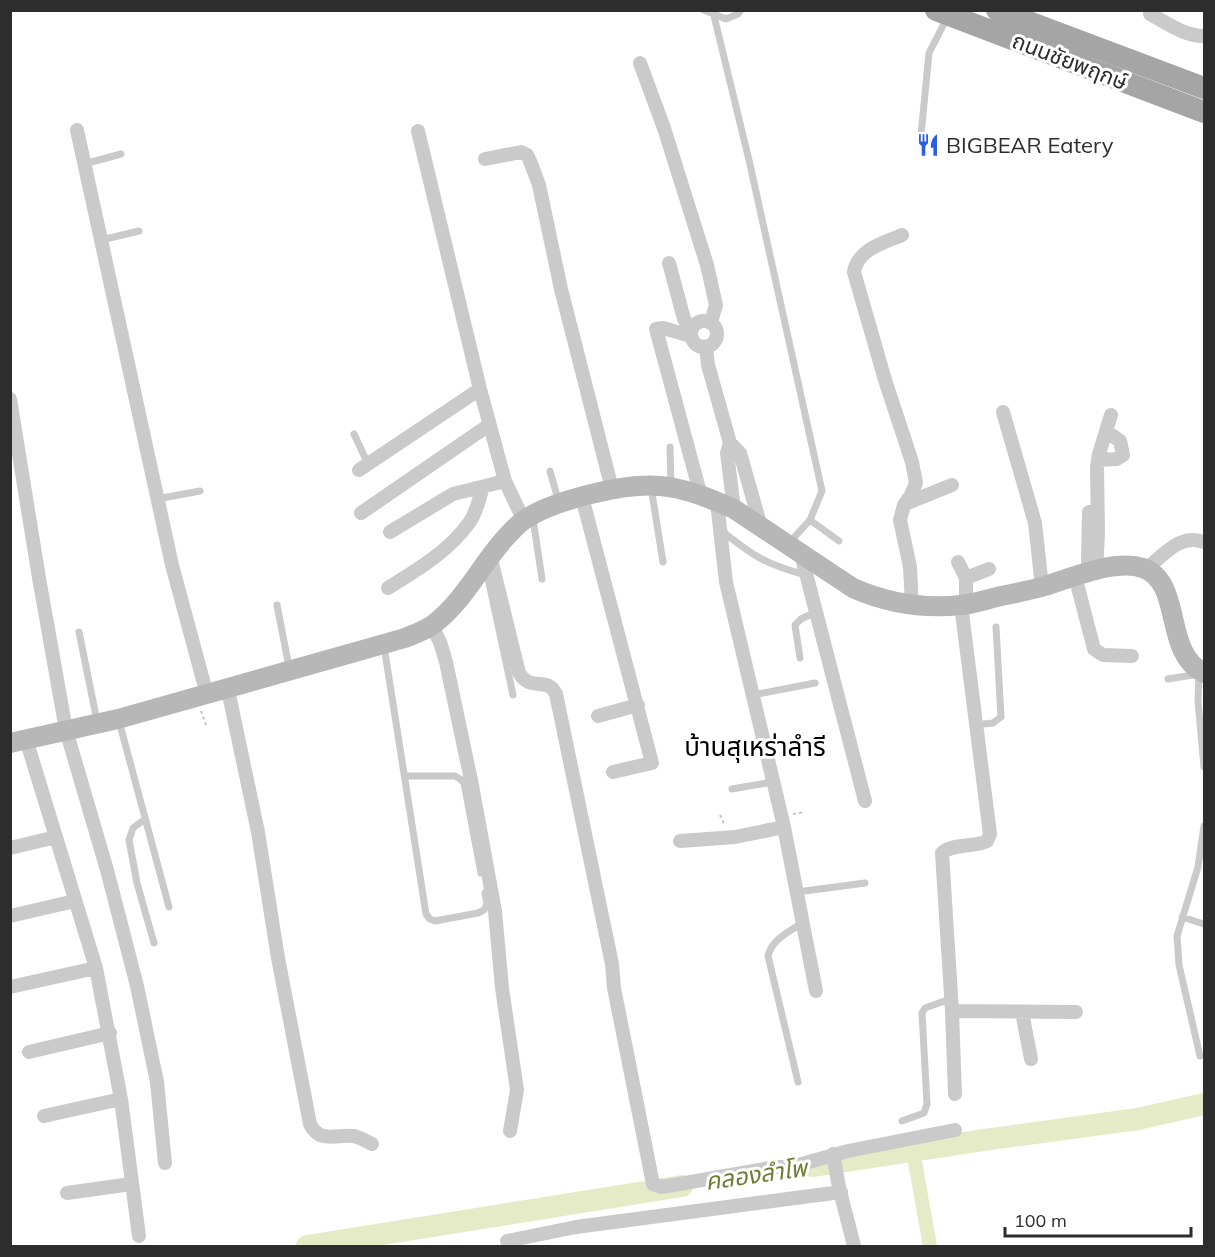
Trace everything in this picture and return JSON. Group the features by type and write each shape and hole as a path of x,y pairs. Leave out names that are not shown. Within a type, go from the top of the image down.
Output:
{"main road":[{"name":"ถนนชัยพฤกษ์","path":"942,13 1204,112"},
{"name":"ถนนชัยพฤกษ์","path":"1010,13 1204,88"}],"street":[{"path":"1150,14 1177,29 1196,36 1204,36"},
{"path":"640,63 662,121 710,274 716,305 711,322"},
{"path":"77,130 172,565 207,695"},
{"path":"418,131 489,425 505,481 528,518"},
{"path":"485,159 521,152 527,155 539,185 561,289 612,489"},
{"path":"902,235 876,245 862,255 855,264 854,272 885,380 912,462 916,483 900,513 900,530 910,567 912,605"},
{"path":"669,263 684,319 696,345 706,347 713,344 718,337 717,328 711,322 701,320 693,326 691,333"},
{"path":"691,333 656,329 718,502"},
{"path":"706,347 708,365 730,443 740,453 761,527"},
{"path":"363,468 480,389"},
{"path":"10,399 66,730 137,986 157,1082 165,1163"},
{"path":"1003,412 1035,523 1042,587"},
{"path":"1086,573 1098,534 1098,460 1111,415"},
{"path":"361,513 489,425"},
{"path":"1098,460 1117,459 1123,455 1120,441 1106,431"},
{"path":"730,443 718,502 726,582 784,826 816,992"},
{"path":"390,532 453,494 505,481"},
{"path":"903,505 952,485"},
{"path":"139,1236 122,1099 96,968 56,837 18,741 98,724 228,690 405,638 432,626 458,603 488,559 528,518 582,497 612,489 651,486 671,488 718,502 761,527 853,588 871,596 912,605 963,604 1042,587 1086,573 1132,564 1158,577 1165,590 1182,650 1200,672"},
{"path":"388,588 424,565 456,537 474,514 483,487"},
{"path":"582,497 652,763 613,772"},
{"path":"1089,512 1086,573 1094,649 1102,655 1132,656"},
{"path":"1146,569 1187,539 1193,538 1204,542"},
{"path":"794,549 806,575 865,801"},
{"path":"488,559 519,672 530,684 547,684 553,687 556,694 612,964 614,988 653,1184 662,1187 776,1167 791,1167 955,1130"},
{"path":"955,1094 941,859 942,853 947,848 978,845 987,841 990,834 975,725 963,604 966,578 958,562"},
{"path":"966,578 989,568"},
{"path":"432,626 440,642 448,673 471,780 495,911 502,988 518,1090 510,1131"},
{"path":"228,690 258,832 278,958 310,1124 319,1135 351,1136 362,1138 372,1144"},
{"path":"598,716 638,705"},
{"path":"680,841 735,837 784,826"},
{"path":"10,848 56,837"},
{"path":"10,916 75,901"},
{"path":"10,987 96,968"},
{"path":"951,1005 1022,1012 1076,1012"},
{"path":"1022,1012 1031,1059"},
{"path":"29,1052 110,1033"},
{"path":"44,1116 122,1099"},
{"path":"833,1156 854,1246"},
{"path":"67,1193 131,1184"},
{"path":"507,1241 576,1227 840,1190"}],"lane":[{"path":"704,10 726,19 738,14 741,10"},
{"path":"921,135 929,53 942,13"},
{"path":"714,16 752,172 822,491 810,520 794,549"},
{"path":"84,164 121,154"},
{"path":"101,240 140,231"},
{"path":"354,434 363,468"},
{"path":"670,447 671,488"},
{"path":"550,471 559,505"},
{"path":"651,486 663,562"},
{"path":"157,498 200,490"},
{"path":"528,518 542,579"},
{"path":"810,520 839,541"},
{"path":"719,529 760,560 777,568 806,575"},
{"path":"488,559 513,695"},
{"path":"277,605 290,672"},
{"path":"800,658 795,625 801,619 816,612"},
{"path":"975,725 993,723 1001,717 996,627"},
{"path":"79,632 98,724"},
{"path":"384,644 426,914 430,920 435,921 484,910 487,904 486,896 464,783 455,776 405,776"},
{"path":"1168,679 1200,672 1198,701 1204,767"},
{"path":"752,695 815,683"},
{"path":"118,719 169,907"},
{"path":"732,789 773,782"},
{"path":"145,819 133,828 129,840 137,883 154,943"},
{"path":"1200,1056 1177,949 1177,936 1198,867 1204,826"},
{"path":"797,892 865,884"},
{"path":"1182,917 1204,924"},
{"path":"798,1082 768,956 770,948 776,941 802,923"},
{"path":"902,1121 924,1113 927,1104 922,1013 925,1008 951,1005"}],"waterway":[{"name":"คลองลำโพ","path":"812,1166 1138,1119 1204,1104"},
{"path":"913,1151 930,1246"},
{"name":"คลองลำโพ","path":"307,1246 682,1186"}],"place":[{"name":"BIGBEAR Eatery","path":"928,145"}],"district":[{"name":"บ้านสุเหร่าลำรี","path":"755,747"}]}
